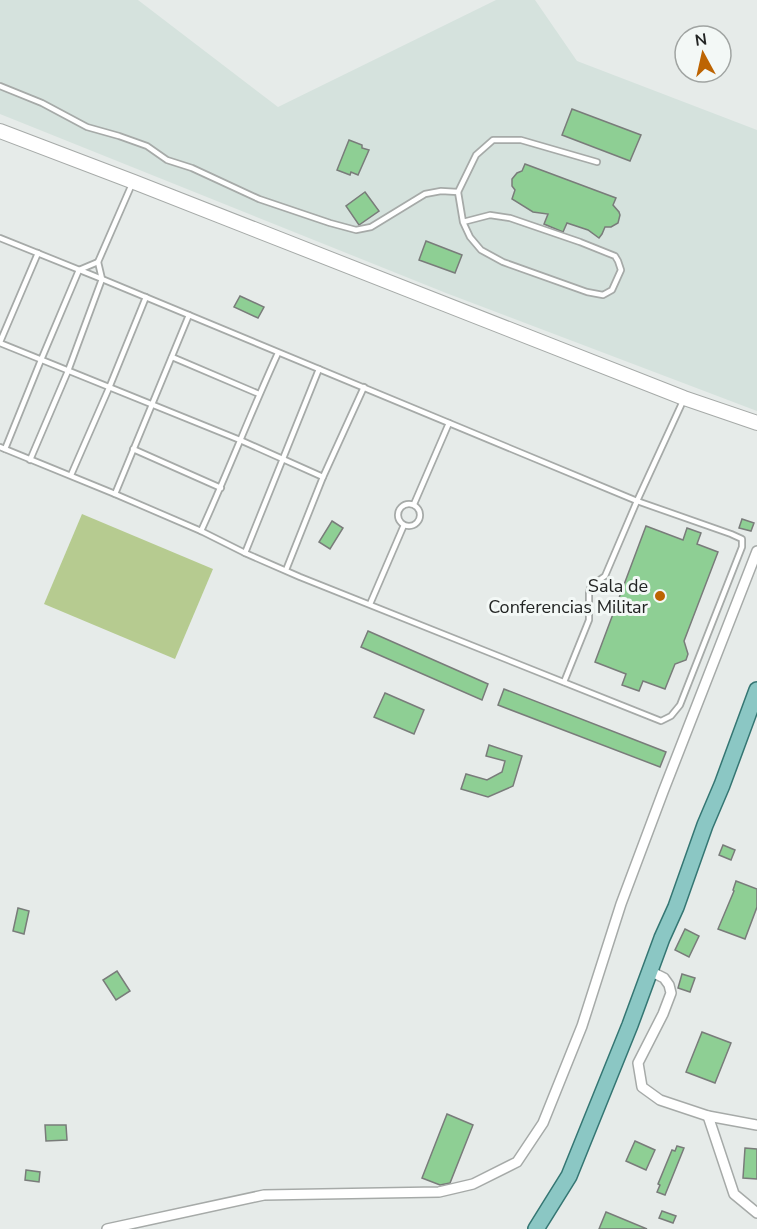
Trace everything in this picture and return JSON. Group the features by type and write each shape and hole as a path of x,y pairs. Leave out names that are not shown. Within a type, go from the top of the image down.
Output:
{"main road":[{"path":"0,131 684,398 757,423"},
{"path":"536,1229 569,1176 676,907 757,690"}],"street":[{"path":"107,1229 264,1196 440,1192 473,1184 517,1162 543,1123 582,1026 621,904 757,551"},
{"path":"650,971 664,978 671,993 638,1063 642,1087 660,1100 708,1116 757,1125"},
{"path":"708,1116 734,1194 757,1213"}],"lane":[{"path":"0,86 42,103 87,127 147,146 167,160 192,168 259,199 356,230 371,227 425,194 441,191 458,192"},
{"path":"462,222 490,215 510,218 615,255 621,270 612,290 603,295 587,292 503,262 481,250 470,237 462,222 458,192 476,155 493,140 521,140 597,162"},
{"path":"30,460 68,370 102,279 98,262 134,182"},
{"path":"0,238 38,253 79,270 146,297 278,353 364,387 637,501 742,539 742,547 680,705 671,716 661,721 245,553 201,531 3,448 79,270 98,262"},
{"path":"38,253 0,343 240,440 323,477"},
{"path":"71,475 146,297"},
{"path":"115,494 189,315"},
{"path":"201,531 278,353"},
{"path":"172,357 259,394"},
{"path":"245,553 319,369"},
{"path":"286,570 323,477 364,387"},
{"path":"564,682 589,620 591,586 605,576 684,398"},
{"path":"414,504 449,423"},
{"path":"133,449 221,488"},
{"path":"405,504 414,504 420,512 418,521 410,526 404,525 398,519 399,510 405,504"},
{"path":"370,604 404,525"}],"shaded area":[{"path":"0,0 138,0 278,107 496,0 535,0 577,61 757,130 757,411 446,293 0,114"}],"green space":[{"path":"82,514 213,569 175,659 44,604"}],"building":[{"path":"572,109 641,135 630,161 562,135"},
{"path":"349,140 369,150 358,175 351,172 350,175 337,170"},
{"path":"525,164 616,198 613,205 620,215 618,223 605,227 599,238 588,230 567,223 563,232 544,224 548,214 533,212 512,199 515,190 512,186 512,179 522,171"},
{"path":"365,192 379,211 359,225 346,206"},
{"path":"426,241 462,255 455,273 419,260"},
{"path":"240,296 264,307 258,318 234,307"},
{"path":"742,519 754,523 751,531 739,528"},
{"path":"332,521 343,528 330,549 319,542"},
{"name":"Sala de Conferencias Militar","path":"646,526 683,540 687,528 701,533 697,544 718,552 684,641 688,654 686,660 675,664 665,689 643,681 639,691 622,685 626,674 595,662"},
{"path":"368,631 488,684 482,700 361,647"},
{"path":"504,689 666,752 660,767 498,705"},
{"path":"385,693 424,710 414,734 374,717"},
{"path":"489,745 522,756 513,786 488,797 461,789 466,774 487,780 502,772 505,761 486,756"},
{"path":"723,845 735,850 731,860 719,855"},
{"path":"736,881 757,889 757,907 745,939 718,929"},
{"path":"18,908 29,911 24,934 13,931"},
{"path":"685,929 699,936 689,957 675,950"},
{"path":"117,971 130,991 116,1000 103,980"},
{"path":"682,974 695,978 690,992 678,988"},
{"path":"702,1032 731,1043 715,1083 686,1072"},
{"path":"447,1114 473,1125 450,1183 440,1185 422,1178"},
{"path":"45,1125 66,1125 67,1140 46,1141"},
{"path":"635,1141 655,1150 646,1170 626,1161"},
{"path":"677,1146 684,1148 665,1195 657,1192 660,1185 658,1184 672,1150 675,1151"},
{"path":"745,1148 757,1149 757,1179 743,1178"},
{"path":"26,1170 40,1172 39,1182 25,1180"},
{"path":"662,1211 676,1216 673,1223 659,1218"},
{"path":"606,1212 647,1229 599,1229"}],"place":[{"name":"Sala de Conferencias Militar","path":"660,596"}]}
